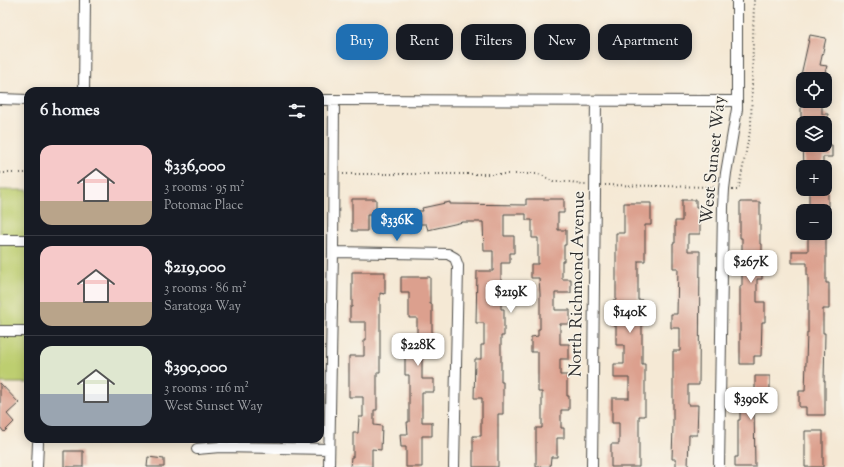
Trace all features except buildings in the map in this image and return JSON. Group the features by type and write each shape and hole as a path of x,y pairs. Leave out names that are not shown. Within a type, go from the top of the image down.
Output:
{"street":[{"path":"84,87 85,0"},
{"name":"West Sunset Way","path":"719,467 723,207 725,183 737,109 737,0"},
{"path":"0,100 24,100"},
{"path":"324,100 737,101"},
{"path":"329,467 334,100"},
{"name":"North Richmond Avenue","path":"592,467 596,101"},
{"path":"0,240 24,240"},
{"path":"333,252 448,254 455,258 458,266 454,467"},
{"path":"0,331 24,331"},
{"path":"37,467 38,443"},
{"path":"197,449 220,447 329,449"}],"path":[{"path":"0,173 24,173"}],"green space":[{"path":"0,190 24,190 24,383 0,383"}]}
